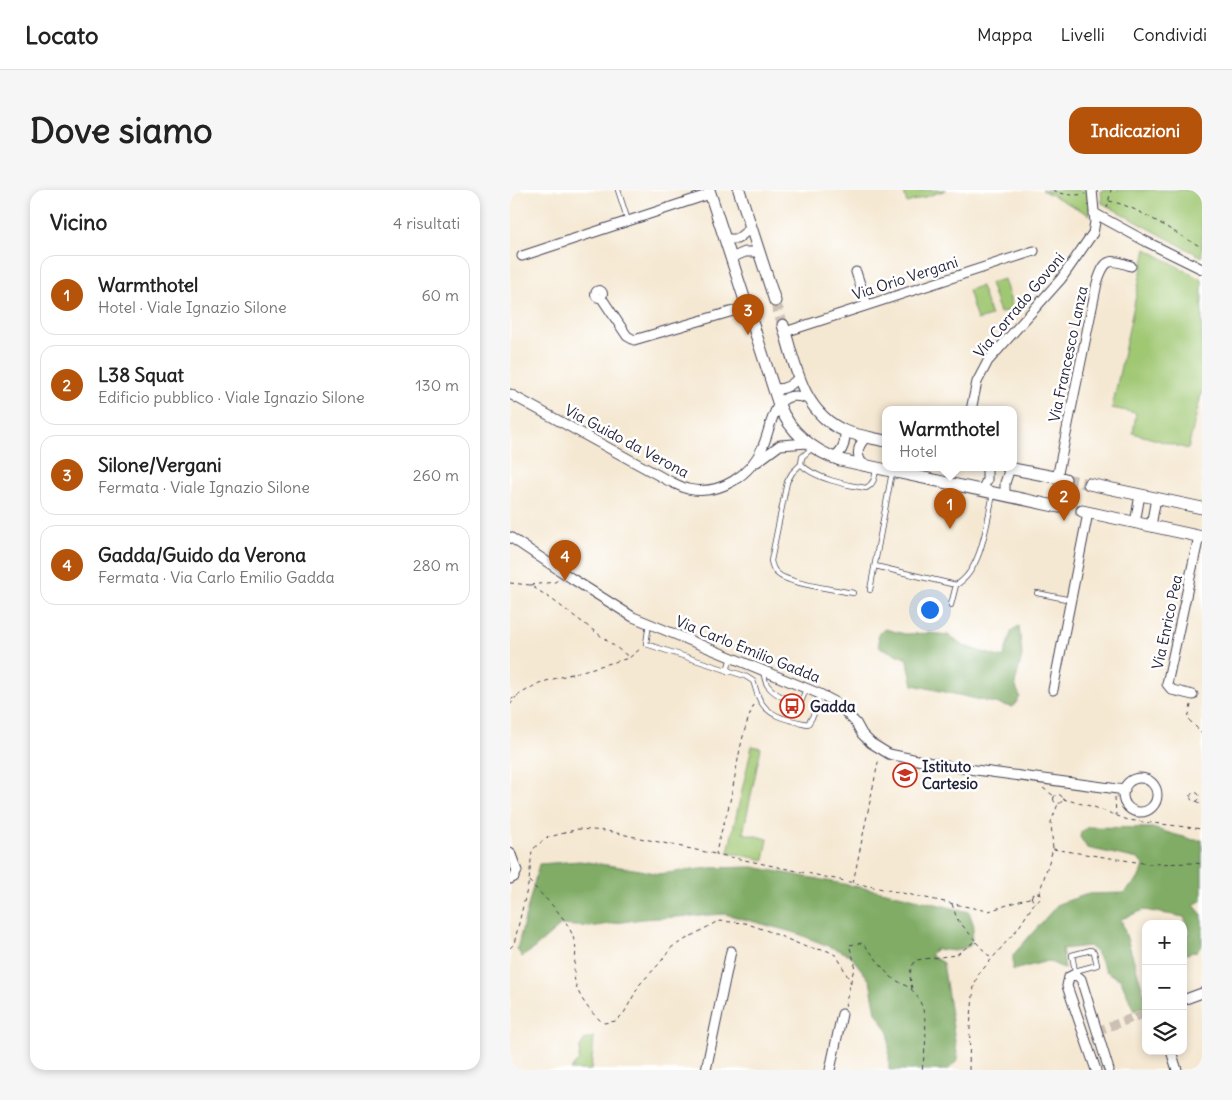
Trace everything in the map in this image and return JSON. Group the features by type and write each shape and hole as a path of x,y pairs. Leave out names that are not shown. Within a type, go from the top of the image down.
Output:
{"street":[{"path":"739,190 775,301"},
{"path":"522,256 710,192 773,389 789,423 810,445 833,458 882,470"},
{"name":"Via Corrado Govoni","path":"972,406 975,388 984,367 1056,286 1093,233 1093,192"},
{"path":"1094,213 1202,269"},
{"path":"725,239 737,238 751,228"},
{"name":"Via Orio Vergani","path":"784,328 867,305 1034,251"},
{"path":"731,258 745,252 759,252"},
{"name":"Via Francesco Lanza","path":"1061,479 1101,269 1106,262 1112,260 1131,266"},
{"path":"856,272 867,305"},
{"path":"601,297 627,336 634,340 747,306"},
{"path":"784,328 808,399 823,417 845,431 882,439"},
{"path":"773,389 785,388 799,377"},
{"name":"Via Guido da Verona","path":"510,394 667,480 688,489 704,490 724,486 752,467 762,449 779,404"},
{"path":"779,404 790,396 800,396 808,399"},
{"path":"833,458 840,453 843,447 845,431"},
{"path":"864,466 859,458 858,451 860,444 867,436"},
{"path":"752,467 780,445 810,445"},
{"path":"1017,470 1061,479"},
{"path":"887,471 1059,506"},
{"path":"982,490 987,480 987,471"},
{"path":"999,494 1008,471"},
{"path":"1089,484 1202,508"},
{"path":"1135,523 1140,494"},
{"path":"1151,526 1156,498"},
{"path":"1053,690 1071,600 1085,512 1200,537"},
{"name":"Via Carlo Emilio Gadda","path":"510,537 633,617 763,669 837,703 856,723 862,734 880,750 898,757 946,766 1124,790"},
{"name":"Via Enrico Pea","path":"1192,694 1172,690 1168,684 1200,537"},
{"path":"510,852 517,871 514,877 510,879"},
{"path":"706,1070 731,951"},
{"path":"1096,1070 1067,986 1068,977 1075,973 1081,979 1109,1070"},
{"path":"1187,999 1202,993"},
{"path":"830,1070 842,1014"},
{"path":"1172,1055 1177,1070"}],"lane":[{"path":"618,190 628,221"},
{"path":"810,445 802,457 801,464 792,473 786,487 771,561 772,567 778,575 784,578 853,593"},
{"path":"801,464 825,478 866,488 871,486 876,469"},
{"path":"870,590 892,472"},
{"path":"876,566 956,585 964,581 977,560 999,494"},
{"path":"951,605 956,585"},
{"path":"1037,593 1071,600"},
{"path":"649,623 646,644 745,676 753,681 758,697 767,712 808,724 813,716 820,694"},
{"path":"728,670 731,657"},
{"path":"763,669 767,686 793,702 800,702 806,688"},
{"path":"1092,951 1097,965 1075,973 1072,956 1092,951"}],"path":[{"path":"1054,190 1062,194 1077,196 1093,192"},
{"path":"1106,208 1111,190"},
{"path":"1108,201 1118,202 1138,211 1179,236 1202,247"},
{"path":"510,583 530,585 555,582 564,573"},
{"path":"530,585 629,658"},
{"path":"510,700 538,683 629,658 646,644"},
{"path":"510,705 518,694"},
{"path":"1192,694 1188,719 1202,733"},
{"path":"716,854 718,840 727,814 746,721 758,697"},
{"path":"853,883 880,750"},
{"path":"1114,788 1116,815"},
{"path":"1202,796 1195,792 1190,796 1191,800 1197,801 1202,805"},
{"path":"1058,804 1053,801 1054,796 1059,795 1062,799 1094,807 1128,820 1202,829"},
{"path":"1197,801 1199,795"},
{"path":"969,1070 970,1027 974,986 978,975 1019,927 1035,902 1040,900 1039,894 1053,849 1051,822 1062,799"},
{"path":"510,948 514,944 529,881 532,850 546,838 578,829 608,832 989,911 1032,898 1035,893 1039,894"},
{"path":"1053,849 1149,864 1195,862 1202,864"},
{"path":"529,881 564,921 574,939 576,954 574,973 578,990 595,1017 604,1023 616,1021 624,1013 640,984 672,948 718,921 745,924 768,931 806,947 828,951 837,956 851,983"},
{"path":"1032,898 1035,902"},
{"path":"952,904 957,919 992,958"},
{"path":"922,1070 926,1042 925,1021 920,1002 912,990 909,974 911,967 916,960 956,955 975,941"},
{"path":"842,1014 855,964 849,945 862,943 892,978 912,990"}],"green space":[{"path":"903,190 946,190 907,203"},
{"path":"1042,190 1087,190 1090,215"},
{"path":"1101,190 1202,190 1202,257 1102,203"},
{"path":"1146,249 1202,280 1202,391 1188,449 1133,433 1136,413 1112,408"},
{"path":"1004,279 1013,309 1000,313 990,283"},
{"path":"981,286 991,316 977,320 968,290"},
{"path":"1019,626 1022,655 1015,684 1020,697 1013,707 913,685 907,659 879,647 878,634 885,629 905,634 930,633 948,635 963,646 1003,658 1012,630"},
{"path":"752,746 761,748 743,833 768,839 764,860 728,852"},
{"path":"1088,827 1152,828 1194,840 1202,840 1202,900 1194,905 1202,915 1202,946 1197,951 1187,954 1187,935 1190,934 1187,920 1184,917 1144,910 1121,919 1142,987 1142,1008 1134,1011 1121,980 1106,971 1096,952 1089,946 1062,949 1065,969 1048,961 1013,970 1013,955 1058,904 1088,894 1124,893 1138,879 1144,866 1138,859 1087,848 1080,837 1081,832"},
{"path":"580,861 658,874 709,868 753,867 886,892 969,912 974,926 970,946 955,951 936,949 930,955 943,963 958,1060 948,1070 889,1070 889,1033 876,1012 870,981 850,955 796,933 725,914 642,919 590,927 561,925 522,957 517,949 539,864"},
{"path":"594,1037 591,1070 570,1070 579,1060 580,1047 584,1040"}],"tunnel":[{"path":"775,301 783,325"},
{"path":"1065,479 1089,484"},
{"path":"1059,507 1082,511"},
{"path":"1097,1031 1142,1014"}],"place":[{"name":"Silone/Vergani","path":"748,335"},
{"name":"L38 Squat","path":"1064,521"},
{"name":"Warmthotel","path":"950,529"},
{"name":"Gadda/Guido da Verona","path":"565,581"},
{"name":"Gadda","path":"792,706"},
{"name":"Istituto Cartesio","path":"905,775"}]}
